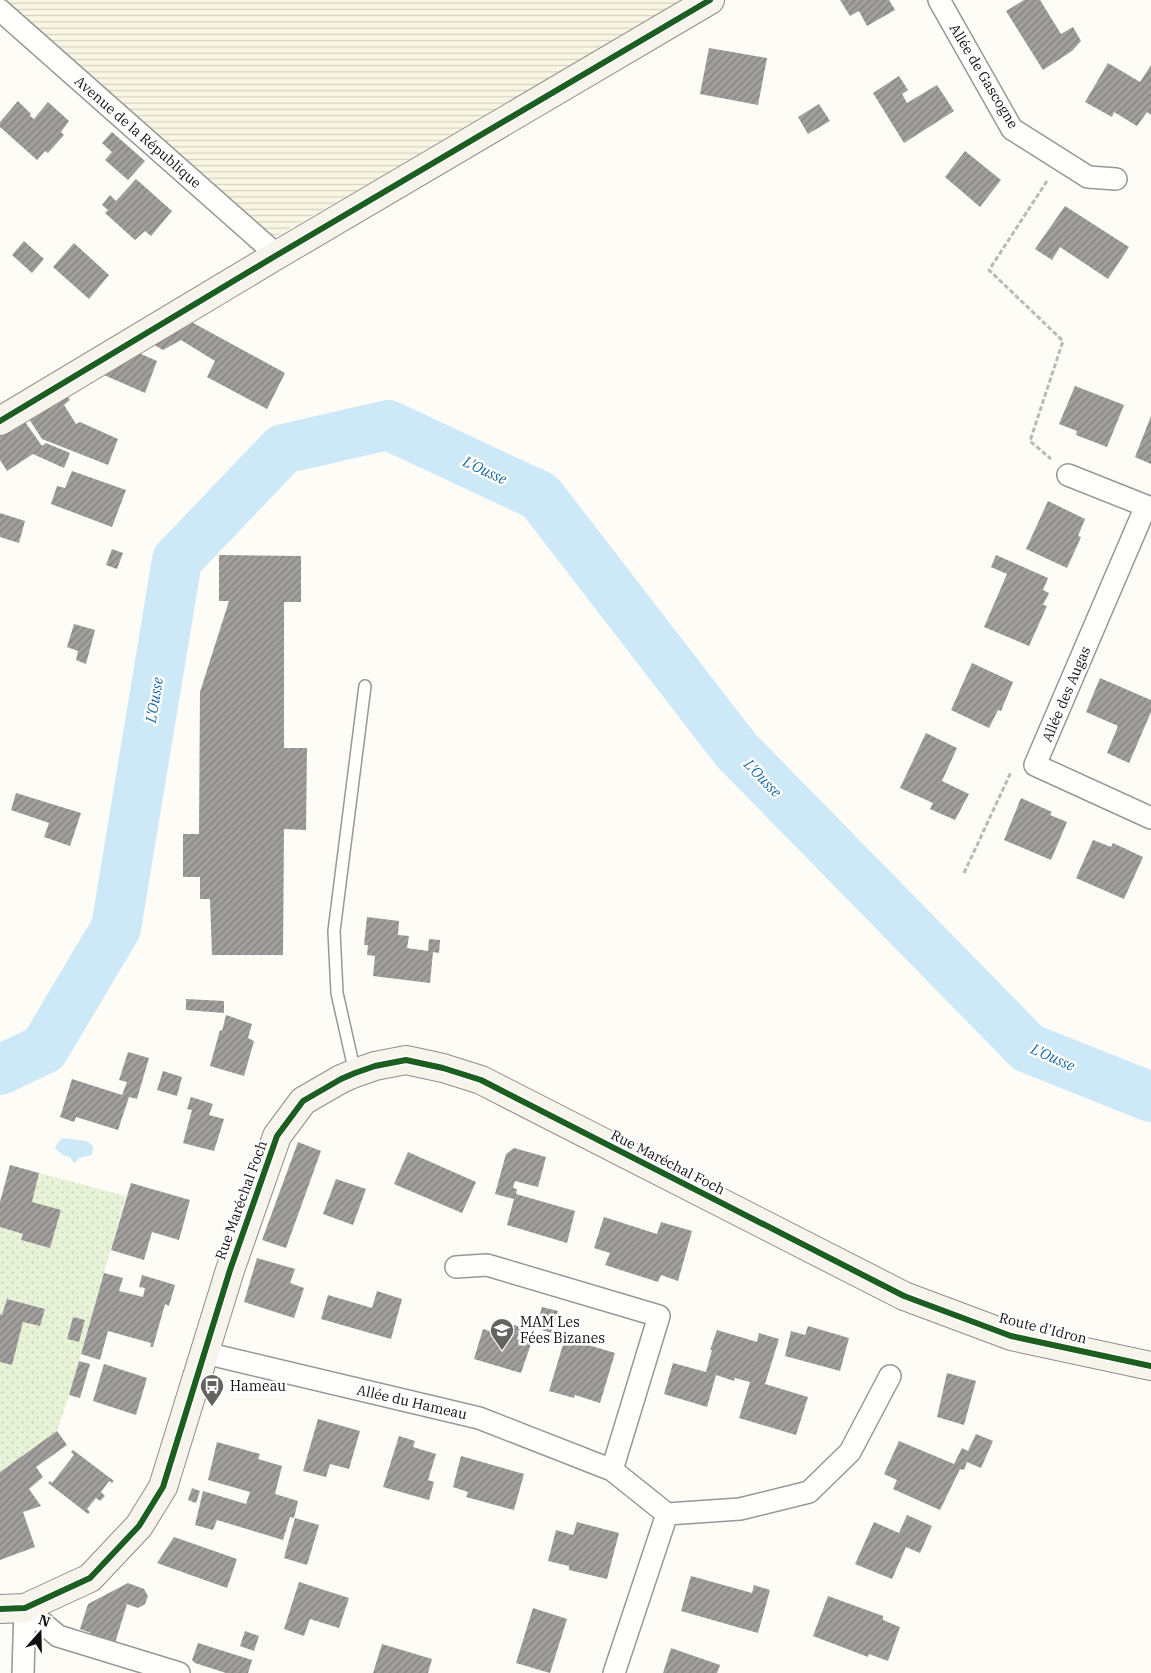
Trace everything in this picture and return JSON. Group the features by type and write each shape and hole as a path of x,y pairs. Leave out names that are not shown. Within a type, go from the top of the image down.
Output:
{"street":[{"path":"0,421 277,254 710,0"},
{"name":"Allée de Gascogne","path":"939,0 1012,129 1088,177 1116,179"},
{"name":"Avenue de la République","path":"0,10 277,254"},
{"path":"1068,475 1148,507"},
{"name":"Allée des Augas","path":"1035,765 1148,507"},
{"path":"1035,765 1151,818"},
{"name":"Rue Maréchal Foch","path":"13,1608 90,1578 139,1526 163,1487 230,1270 277,1136 303,1100 355,1073 375,1066 406,1060 443,1068 481,1080 904,1296"},
{"path":"456,1267 487,1264 659,1316 612,1470"},
{"name":"Route d'Idron","path":"904,1296 1010,1336 1151,1366"},
{"name":"Allée du Hameau","path":"205,1353 479,1418 612,1470 667,1514"},
{"path":"614,1673 667,1514 740,1509 809,1492 850,1452 890,1376"},
{"path":"13,1608 23,1673"},
{"path":"13,1608 58,1636 180,1673"}],"lane":[{"path":"355,1073 337,993 334,931 365,686"}],"path":[{"path":"1060,160 989,270 1063,341 1030,441 1068,475"},
{"path":"964,873 1012,770 1035,765"}],"shaded area":[{"path":"0,0 683,0 463,131 248,252 250,244 0,23"}],"green space":[{"path":"39,1173 126,1196 57,1431 0,1472 0,1362 12,1365 23,1322 40,1326 45,1309 7,1300 2,1315 0,1314 0,1227 23,1234 21,1240 50,1248 61,1211 32,1202","holes":["73,1317 85,1320 79,1342 67,1339"]}],"water":[{"path":"62,1138 87,1141 93,1146 92,1155 79,1158 75,1163 73,1162 70,1157 64,1156 55,1148"}],"building":[{"path":"840,0 889,0 895,10 867,26 859,11 850,16"},
{"path":"1024,0 1040,0 1061,34 1073,27 1081,41 1072,51 1043,70 1006,11"},
{"path":"709,48 767,58 758,105 700,94"},
{"path":"1108,63 1140,82 1151,65 1151,115 1147,112 1137,126 1114,112 1112,117 1085,102"},
{"path":"899,76 908,90 902,94 907,103 937,85 954,111 904,143 873,93"},
{"path":"18,101 34,119 48,102 69,121 61,132 64,135 48,153 45,151 37,160 0,127 0,122"},
{"path":"819,104 830,121 808,134 798,117"},
{"path":"112,132 145,161 128,180 105,160 112,152 102,143"},
{"path":"965,151 1001,180 980,207 945,177"},
{"path":"136,179 172,211 151,236 145,231 135,240 105,213 108,210 102,205 110,195 116,201"},
{"path":"1065,206 1129,247 1108,279 1060,247 1052,260 1035,249"},
{"path":"24,241 44,259 32,273 12,255"},
{"path":"74,243 109,275 89,299 53,267"},
{"path":"186,319 285,373 267,409 207,377 215,361 181,340 163,350 148,341"},
{"path":"132,350 157,361 145,393 95,371 116,359 124,363 128,351"},
{"path":"1075,386 1124,405 1107,447 1076,435 1077,431 1059,424"},
{"path":"65,392 70,400 64,405 76,424 80,422 118,439 108,465 42,439 27,416"},
{"path":"1151,416 1151,464 1135,457"},
{"path":"23,419 42,446 46,443 70,453 64,468 33,454 7,471 0,460 0,435"},
{"path":"72,471 126,490 112,527 51,504 57,486 65,488"},
{"path":"1048,501 1085,519 1078,536 1081,537 1067,568 1026,549"},
{"path":"0,513 25,521 19,543 0,537"},
{"path":"112,549 123,553 117,569 106,565"},
{"path":"219,555 301,556 301,602 284,602 284,748 307,748 306,830 284,829 283,955 212,955 210,899 200,899 200,877 183,877 183,834 199,834 200,692 229,601 219,601"},
{"path":"996,555 1048,578 1043,590 1049,593 1043,605 1047,606 1029,646 984,627 1007,574 991,567"},
{"path":"74,624 95,630 86,664 76,660 78,651 67,647"},
{"path":"972,663 1013,682 1001,711 998,710 989,728 951,710"},
{"path":"1100,678 1151,700 1151,712 1129,763 1107,753 1118,726 1086,712"},
{"path":"926,733 957,748 942,781 969,794 955,820 930,809 933,803 900,788"},
{"path":"16,793 81,813 70,846 44,837 49,823 11,810"},
{"path":"1021,798 1052,812 1050,815 1067,822 1051,860 1004,840"},
{"path":"1093,840 1111,847 1113,843 1143,857 1124,899 1076,878"},
{"path":"367,917 399,921 398,935 409,936 407,948 428,951 429,939 440,940 439,953 433,952 430,983 373,976 375,956 367,955 368,945 364,945"},
{"path":"186,999 224,1001 224,1013 186,1010"},
{"path":"226,1015 252,1024 248,1038 254,1041 244,1076 210,1066"},
{"path":"128,1052 149,1058 137,1099 129,1097 118,1130 76,1117 74,1122 60,1117 72,1079 122,1095 127,1082 119,1080"},
{"path":"163,1071 182,1077 177,1096 157,1090"},
{"path":"191,1097 213,1104 209,1115 224,1119 214,1151 183,1143 192,1110 187,1109"},
{"path":"298,1142 321,1151 286,1248 262,1240"},
{"path":"514,1148 546,1157 538,1187 515,1181 513,1188 517,1189 516,1194 575,1211 567,1243 507,1225 514,1199 495,1194 506,1154"},
{"path":"408,1152 476,1182 462,1213 394,1184"},
{"path":"10,1165 39,1173 32,1202 61,1210 50,1248 21,1240 23,1234 0,1227 0,1202"},
{"path":"336,1179 366,1189 353,1225 323,1214"},
{"path":"131,1183 190,1200 179,1240 152,1232 144,1260 111,1250"},
{"path":"604,1217 657,1234 661,1222 692,1231 678,1281 661,1275 658,1282 605,1265 610,1253 594,1248"},
{"path":"257,1258 295,1269 290,1283 304,1288 294,1318 244,1302"},
{"path":"104,1273 123,1278 119,1291 143,1297 145,1288 139,1287 142,1275 175,1285 169,1306 165,1304 153,1347 150,1347 151,1343 108,1331 100,1360 81,1354"},
{"path":"377,1291 402,1299 391,1339 321,1319 328,1295 372,1308"},
{"path":"7,1299 45,1309 40,1326 23,1322 12,1365 0,1362 0,1314 2,1315"},
{"path":"542,1307 558,1311 551,1333 536,1328"},
{"path":"73,1317 85,1320 79,1342 67,1339"},
{"name":"MAM Les Fées Bizanes","path":"500,1321 521,1327 517,1339 531,1344 521,1373 474,1359 483,1329 496,1333"},
{"path":"808,1326 849,1338 840,1371 785,1356 791,1331 805,1335"},
{"path":"717,1330 757,1342 759,1333 779,1339 765,1384 808,1397 796,1435 739,1418 750,1382 735,1378 734,1381 716,1375 707,1407 664,1394 673,1363 706,1372 712,1350 710,1350"},
{"path":"565,1338 615,1353 600,1403 575,1395 574,1398 549,1391"},
{"path":"79,1361 90,1364 80,1398 69,1395"},
{"path":"104,1364 147,1378 136,1415 93,1401"},
{"path":"947,1373 976,1381 964,1425 937,1417"},
{"path":"318,1419 360,1431 349,1469 330,1464 326,1477 303,1471"},
{"path":"57,1431 67,1445 36,1467 43,1477 29,1489 41,1506 23,1512 35,1547 0,1560 0,1472"},
{"path":"976,1434 993,1441 981,1468 967,1462 964,1470 960,1469 940,1510 893,1489 897,1480 884,1474 899,1441 954,1464 962,1448 968,1451"},
{"path":"399,1436 415,1441 413,1447 436,1454 428,1480 434,1482 429,1500 383,1487"},
{"path":"217,1442 260,1454 258,1459 282,1466 275,1494 298,1501 294,1518 290,1517 283,1540 217,1520 213,1530 195,1525 203,1491 246,1504 250,1492 208,1480"},
{"path":"73,1450 114,1481 112,1483 109,1481 101,1492 105,1496 100,1501 96,1498 87,1509 90,1512 88,1514 48,1483 50,1481 52,1483 74,1455 71,1452"},
{"path":"461,1456 524,1474 514,1510 466,1497 468,1492 453,1487"},
{"path":"192,1488 200,1491 196,1503 188,1500"},
{"path":"907,1515 932,1526 920,1553 906,1547 892,1579 855,1564 874,1522 899,1533"},
{"path":"295,1518 319,1525 307,1565 284,1558"},
{"path":"577,1522 619,1533 607,1579 569,1570 569,1566 548,1561 556,1530 573,1535"},
{"path":"174,1537 237,1559 227,1588 157,1563"},
{"path":"691,1576 752,1593 754,1585 770,1590 758,1633 681,1611"},
{"path":"299,1582 349,1598 339,1628 310,1619 304,1636 284,1629"},
{"path":"128,1583 144,1589 148,1596 145,1604 138,1608 127,1604 115,1643 90,1635 91,1633 80,1629 88,1604"},
{"path":"828,1596 883,1616 883,1620 900,1627 888,1661 869,1654 868,1657 813,1636"},
{"path":"533,1608 567,1619 550,1673 516,1663"},
{"path":"245,1631 259,1636 254,1651 240,1646"},
{"path":"198,1643 252,1660 248,1673 226,1673 195,1663 192,1660"},
{"path":"382,1644 432,1659 428,1673 373,1673"},
{"path":"671,1648 720,1665 717,1673 663,1673"}],"waterway":[{"name":"L'Ousse","path":"0,1070 44,1049 116,928 177,560 283,449 388,425 540,496 736,750 1028,1048 1151,1097"}],"cycle path":[{"path":"0,421 277,255 710,0"},
{"path":"0,1609 25,1608 90,1578 139,1526 163,1487 230,1270 277,1136 303,1101 341,1079 375,1066 406,1060 443,1068 481,1080 904,1296 1011,1336 1151,1366"}],"place":[{"name":"MAM Les Fées Bizanes","path":"502,1351"},
{"name":"Hameau","path":"212,1407"}]}
